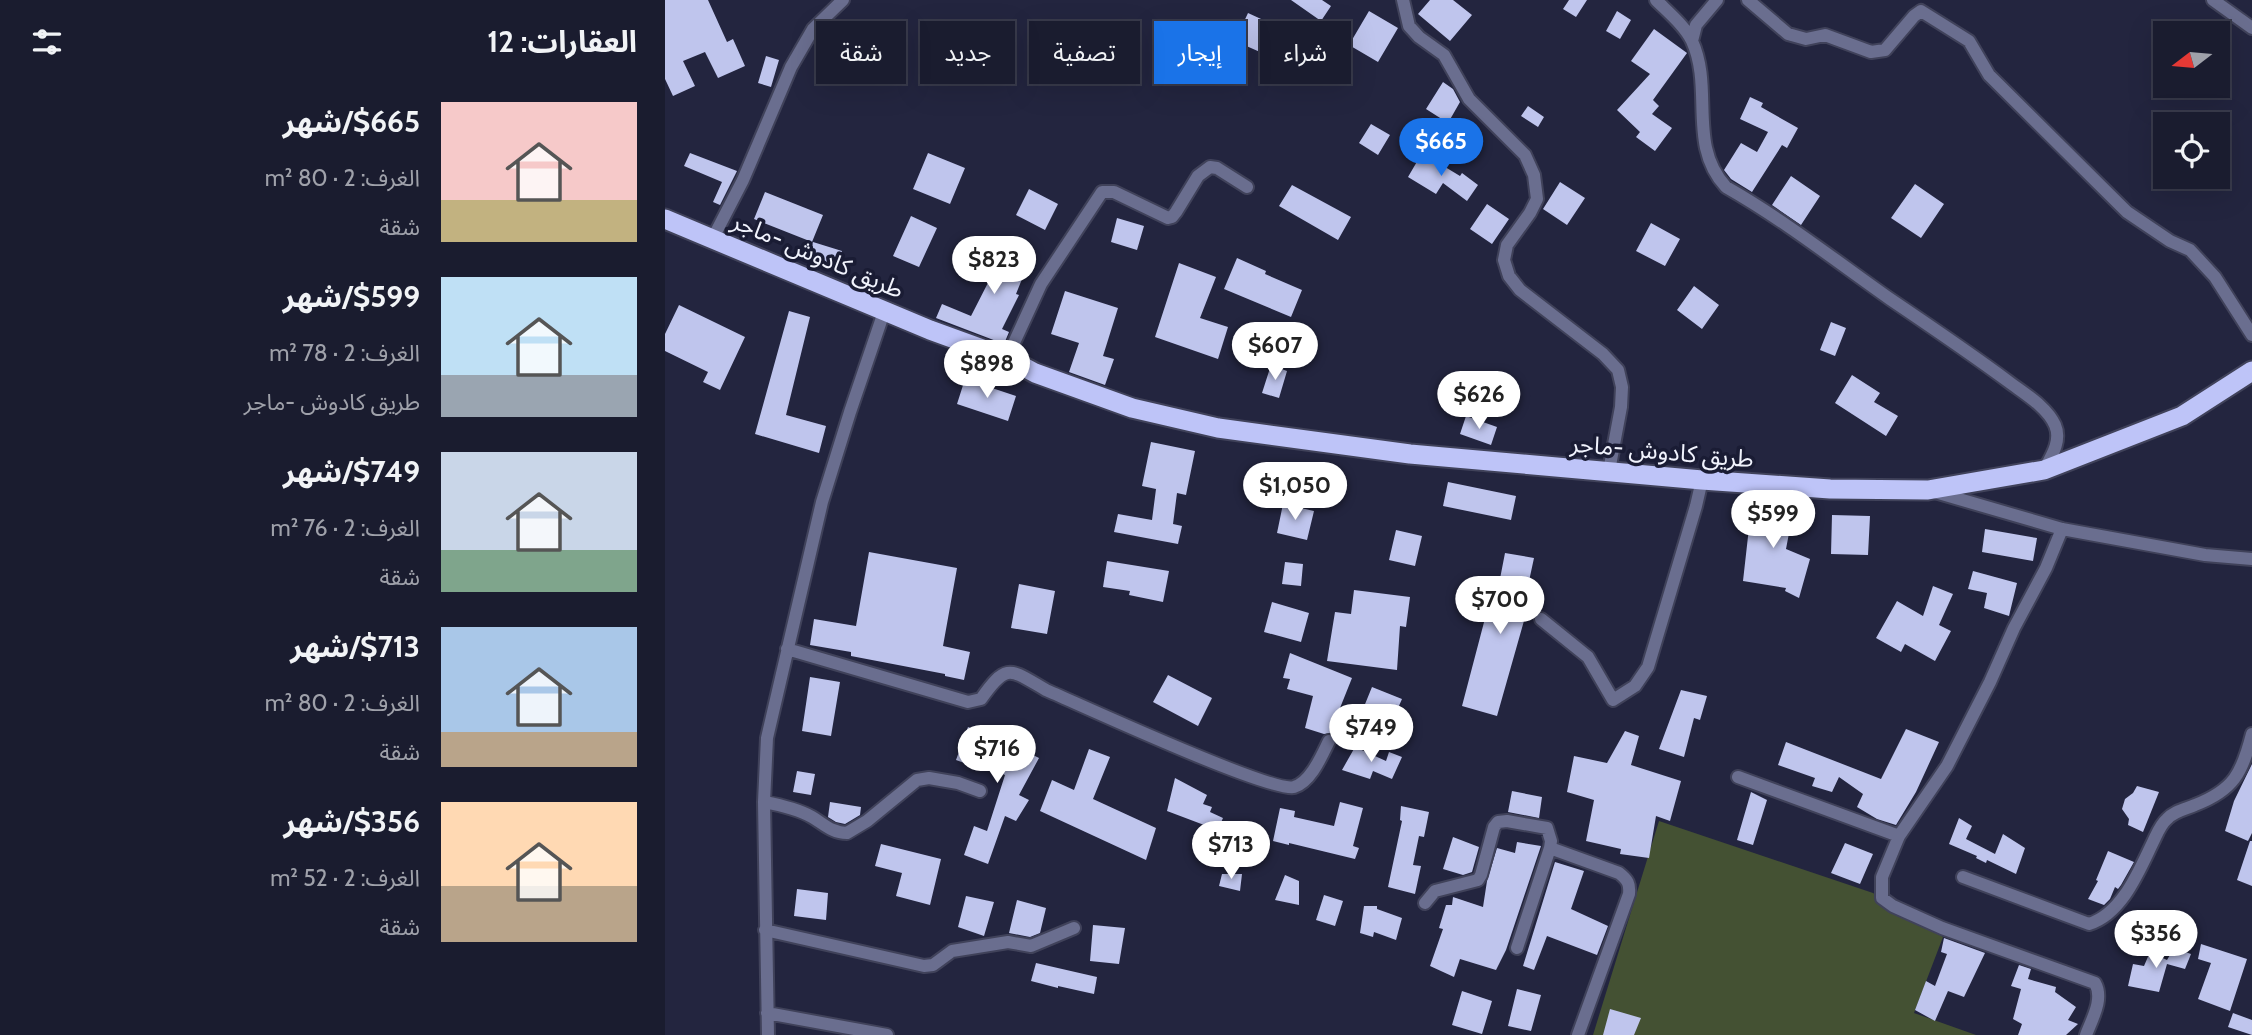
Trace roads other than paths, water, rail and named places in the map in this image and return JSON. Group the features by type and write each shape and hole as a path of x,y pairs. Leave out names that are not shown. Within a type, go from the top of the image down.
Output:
{"highway":[{"name":"طريق كادوش -ماجر","path":"665,219 930,330 1007,358 1035,373 1132,408 1217,428 1410,454 1830,489 1928,490 2043,470 2182,416 2252,371"}],"street":[{"path":"713,238 743,180 791,67 813,29 843,0"},
{"path":"1403,0 1409,26 1444,55 1469,99 1525,155 1534,175 1537,199 1507,245 1504,260 1509,276 1520,290 1603,354 1618,370 1622,387 1621,407 1609,471"},
{"path":"1656,0 1692,41"},
{"path":"1717,0 1696,24 1692,41 1701,85 1706,155 1719,180 1952,339 2039,405 2054,422 2058,432 2054,453 2043,470"},
{"path":"1748,0 1788,34 1806,39 1825,35 1871,52 1885,50 1921,11 1948,27 1969,41 1989,75 2127,212 2161,235 2190,250 2198,258 2215,277 2252,335"},
{"path":"2213,0 2252,28"},
{"path":"1007,358 1041,284 1102,192 1114,192 1168,218 1176,212 1198,176 1210,167 1217,168 1247,187"},
{"path":"768,1035 764,802 768,738 823,502 885,310"},
{"path":"1541,619 1588,657 1613,700 1635,686 1648,667 1702,480"},
{"path":"1928,490 2062,530 2205,555 2252,559"},
{"path":"2062,530 2046,568 1947,766 1899,836 1882,877 1882,898 1893,906 1943,928 2095,983 2099,992 2098,1000 2086,1035"},
{"path":"787,649 968,702 981,699 998,676 1007,673 1019,674 1045,690 1233,770 1283,788 1296,787 1308,777 1329,740"},
{"path":"1963,877 2089,924 2101,920 2129,888 2161,825 2169,815 2226,790 2246,758 2252,737"},
{"path":"1738,777 1899,836"},
{"path":"764,802 787,807 812,817 829,829 847,833 867,821 917,780 929,778 958,783 979,791"},
{"path":"1425,903 1435,891 1478,880 1482,875 1494,827 1498,822 1547,828 1550,848 1517,948"},
{"path":"1550,848 1619,873 1630,886 1578,1035"},
{"path":"765,930 923,967 933,965 952,951 1007,942 1031,946 1074,928"},
{"path":"767,1013 887,1035"}]}
